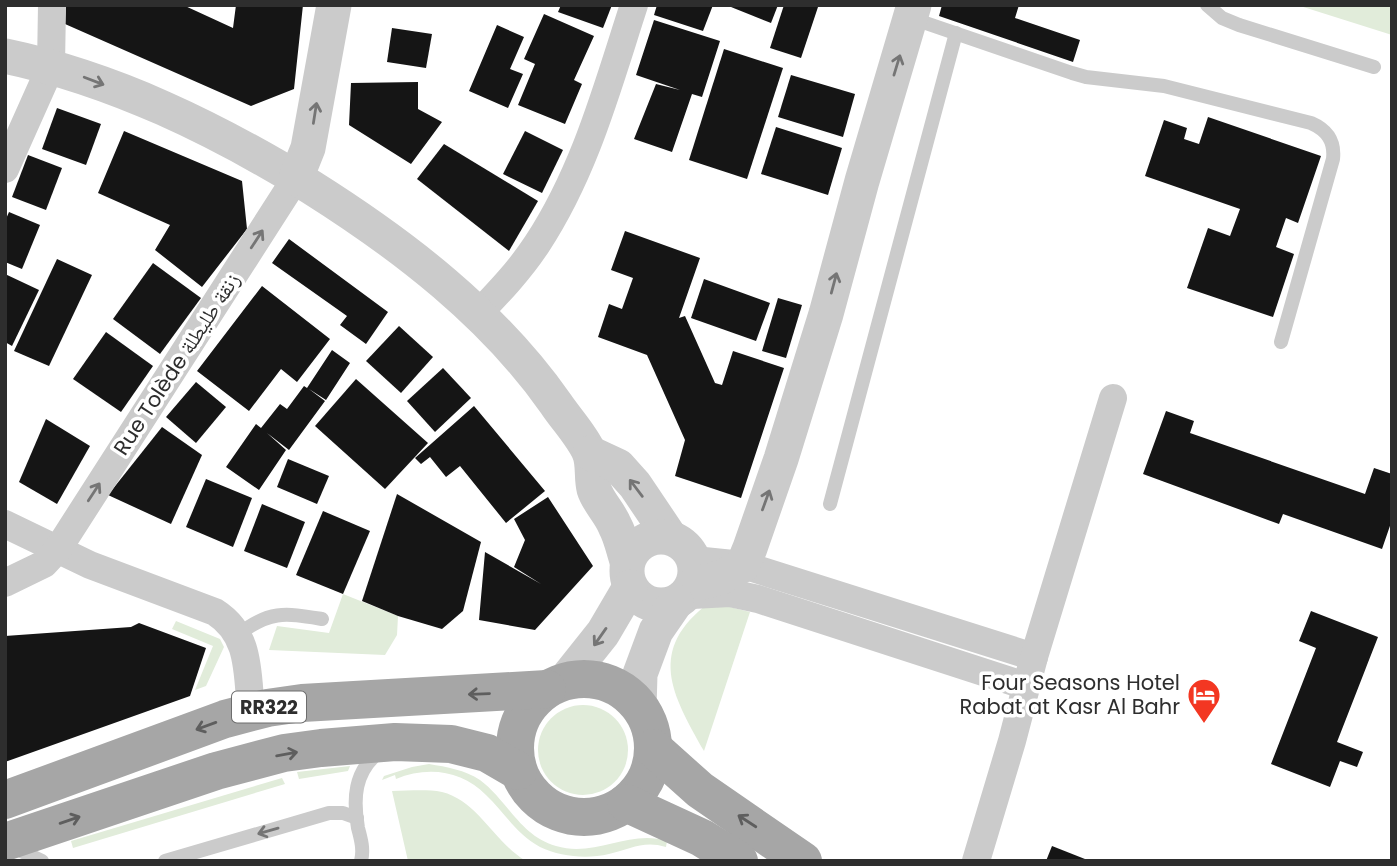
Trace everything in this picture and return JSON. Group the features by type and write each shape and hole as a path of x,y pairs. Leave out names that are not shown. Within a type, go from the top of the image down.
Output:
{"main road":[{"name":"RR322","path":"5,800 251,711 302,703 556,686 585,679 605,683 624,692 639,708 649,727 653,748 650,770 644,783 626,803 607,813 585,817 564,815 545,805 529,790 519,771 515,753 516,734 522,716 533,701 556,686"},
{"name":"RR322","path":"5,844 216,771 284,753 396,742 451,744 487,753 519,771"},
{"path":"653,748 700,790 803,861"},
{"path":"626,803 674,824 739,861"}],"street":[{"path":"5,169 51,66 52,5"},
{"path":"296,178 308,148 334,5"},
{"path":"478,314 512,277 536,245 560,205 592,134 634,5"},
{"path":"5,56 51,66 189,119 296,178 371,226 421,264 478,314 540,382 590,453 594,490 616,526 628,574 645,602 655,605 684,576 722,577 743,565 781,459 826,314 862,181 913,12"},
{"name":"Rue Tolède زنقة طليطلة","path":"5,583 44,564 58,549 296,178"},
{"path":"976,861 1034,657 1113,398"},
{"path":"590,453 618,466 635,485 684,576"},
{"path":"5,524 90,565 215,612 232,626 238,635 245,656 251,711"},
{"path":"556,686 603,633 639,543 659,536 684,576 1026,686"},
{"path":"743,565 1034,657"},
{"path":"639,708 640,674 656,631 684,576"}],"lane":[{"path":"1207,5 1222,18 1240,25 1374,67"},
{"path":"913,12 956,33 1086,77 1164,86 1311,123 1325,130 1333,144 1334,159 1281,342"},
{"path":"830,504 956,33"},
{"path":"238,635 260,620 285,613 321,619"},
{"path":"361,861 362,846 355,794 362,772 375,754 396,742"},
{"path":"165,861 329,813 343,813 357,818"},
{"path":"5,844 42,861"}],"green space":[{"path":"1297,5 1392,5 1392,35"},
{"path":"343,594 398,616 397,635 385,655 269,650 277,626 329,633"},
{"path":"710,602 750,612 704,751 682,710 671,673 672,655 678,638 690,620"},
{"path":"176,621 220,639 224,647 206,686 195,690 213,646 172,629"},
{"path":"583,705 600,708 615,718 625,733 628,750 625,767 615,782 600,792 583,795 566,792 551,782 541,767 538,750 541,733 551,718 566,708"},
{"path":"429,764 462,771 480,780 533,834 556,846 584,849 639,838 653,838 667,841 666,847 644,845 592,856 557,853 540,847 524,836 486,795 466,780 444,773 420,772 396,779 395,775 382,780 384,776"},
{"path":"350,766 348,771 299,779 297,772"},
{"path":"282,778 285,784 73,848 71,841"},
{"path":"392,791 436,791 455,797 476,813 505,844 526,861 408,861"}],"building":[{"path":"66,5 183,5 233,28 236,5 303,5 294,89 251,106 65,24"},
{"path":"561,5 612,5 603,28 558,12"},
{"path":"657,5 713,5 703,31 654,15"},
{"path":"726,5 778,5 771,23"},
{"path":"784,5 818,7 801,58 770,48"},
{"path":"942,5 1019,5 1015,18 1080,40 1073,62 939,16"},
{"path":"544,14 594,36 574,80 582,84 565,124 518,105 535,64 524,59"},
{"path":"654,20 720,41 702,97 692,94 672,152 634,139 656,84 680,90 636,75"},
{"path":"497,25 524,37 510,69 523,74 508,108 469,91"},
{"path":"392,28 432,34 426,68 387,62"},
{"path":"724,49 783,68 747,179 689,160"},
{"path":"791,75 855,94 843,137 778,117"},
{"path":"418,82 418,109 442,122 411,164 349,125 351,83"},
{"path":"57,108 101,124 86,165 42,149"},
{"path":"1208,117 1321,156 1298,223 1286,218 1276,247 1294,254 1273,317 1187,288 1208,228 1230,236 1240,209 1145,176 1164,120 1187,128 1184,139 1199,144"},
{"path":"776,127 842,148 828,195 761,174"},
{"path":"124,131 242,181 247,229 202,287 155,250 170,225 98,193"},
{"path":"525,131 563,150 542,193 503,174"},
{"path":"444,144 538,201 509,251 417,179"},
{"path":"28,155 62,168 46,210 12,197"},
{"path":"9,212 40,225 22,269 5,262 5,221"},
{"path":"625,231 700,258 679,318 685,316 715,383 722,385 733,351 784,368 741,498 675,476 685,440 647,355 598,337 609,304 622,309 633,278 611,270"},
{"path":"289,239 388,312 366,344 340,325 347,316 272,263"},
{"path":"57,259 92,275 49,366 14,351"},
{"path":"153,263 201,298 160,354 113,319"},
{"path":"5,274 39,290 12,346 5,342"},
{"path":"704,279 770,303 756,341 691,318"},
{"path":"262,286 330,339 297,382 281,369 249,411 197,371"},
{"path":"778,298 802,305 786,358 762,351"},
{"path":"399,326 433,357 401,393 366,361"},
{"path":"106,332 153,366 121,412 73,379"},
{"path":"332,350 350,363 326,400 309,389 325,401 289,450 267,433 286,450 259,490 226,467 256,424 261,428 280,404 287,409 304,386 307,388"},
{"path":"443,368 471,398 435,432 407,401"},
{"path":"356,379 428,443 385,489 315,426"},
{"path":"196,382 226,407 196,443 166,417"},
{"path":"474,406 545,491 506,523 460,466 446,477 430,457 421,464 415,458"},
{"path":"1166,411 1194,421 1190,433 1365,494 1374,468 1392,474 1392,520 1382,549 1283,514 1279,524 1143,474"},
{"path":"46,419 90,446 57,504 19,482"},
{"path":"162,427 202,455 171,524 108,495"},
{"path":"288,459 329,476 317,504 277,487"},
{"path":"206,479 252,498 233,547 186,527"},
{"path":"397,494 481,542 463,611 442,629 398,616 362,601"},
{"path":"548,497 593,566 535,630 479,620 485,552 541,584 514,567 525,540 514,519"},
{"path":"262,504 305,522 287,568 244,551"},
{"path":"323,511 370,531 343,594 296,575"},
{"path":"1311,611 1378,637 1337,742 1363,752 1357,767 1340,761 1330,787 1271,764 1316,648 1299,641"},
{"path":"139,623 206,648 190,696 5,762 5,636 131,627"},
{"path":"1052,846 1090,861 1046,861"}],"place":[{"name":"Four Seasons Hotel Rabat at Kasr Al Bahr","path":"1204,725"}]}
